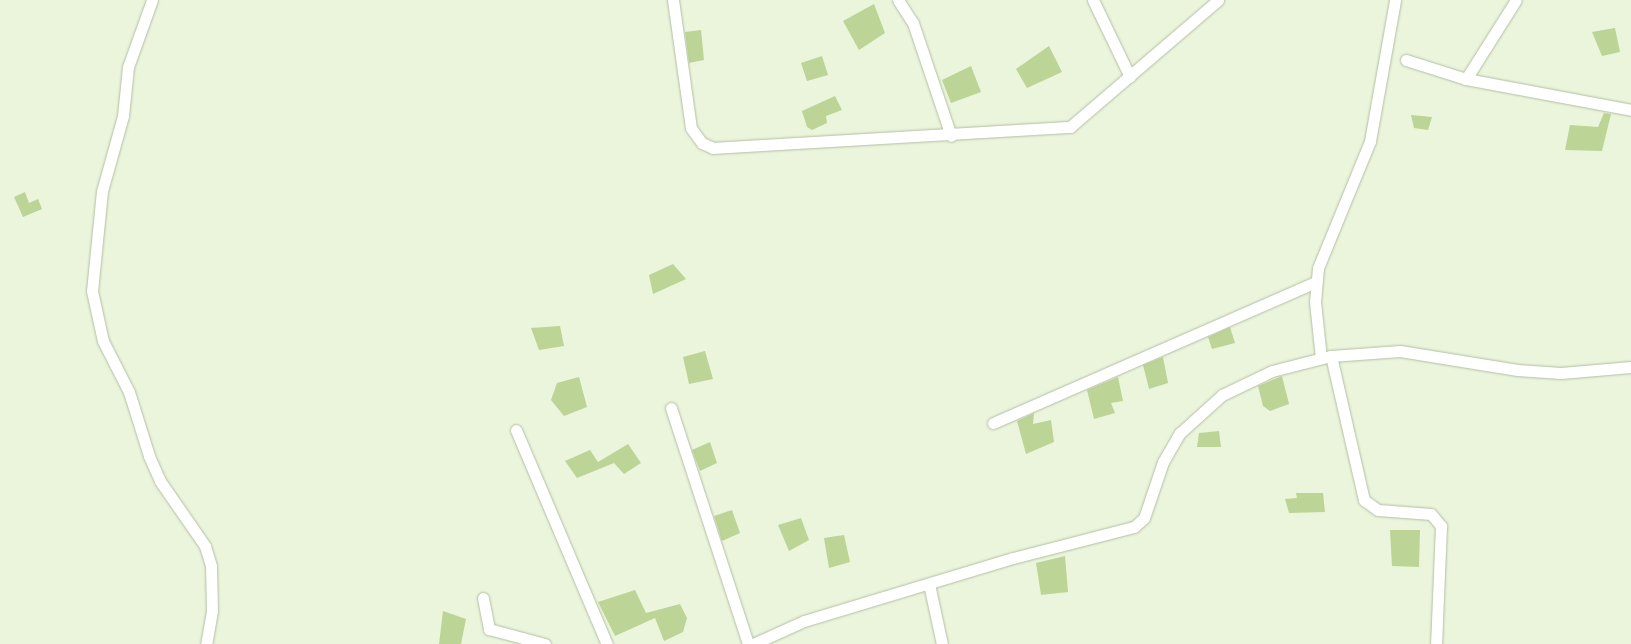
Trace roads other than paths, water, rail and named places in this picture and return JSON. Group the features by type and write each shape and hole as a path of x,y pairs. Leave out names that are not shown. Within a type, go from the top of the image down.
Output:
{"street":[{"path":"152,0 128,67 123,116 102,191 92,291 103,341 129,392 149,456 160,481 205,546 211,566 212,611 206,644"},
{"path":"673,0 691,128 702,143 722,147 951,136 1077,124 1218,0"},
{"path":"898,0 913,23 951,136"},
{"path":"1093,0 1130,77"},
{"path":"1395,0 1370,141 1315,282 1326,357 1364,500 1378,510 1431,514 1442,526 1436,644"},
{"path":"1466,79 1516,0"},
{"path":"1406,60 1466,79 1631,110"},
{"path":"993,423 1315,282"},
{"path":"753,644 804,621 928,584 1134,527 1144,518 1163,462 1191,420 1244,381 1326,357 1400,351 1561,373 1631,367"},
{"path":"670,408 748,644"},
{"path":"516,430 607,644"},
{"path":"928,584 942,644"},
{"path":"483,598 489,629 545,644"}]}
